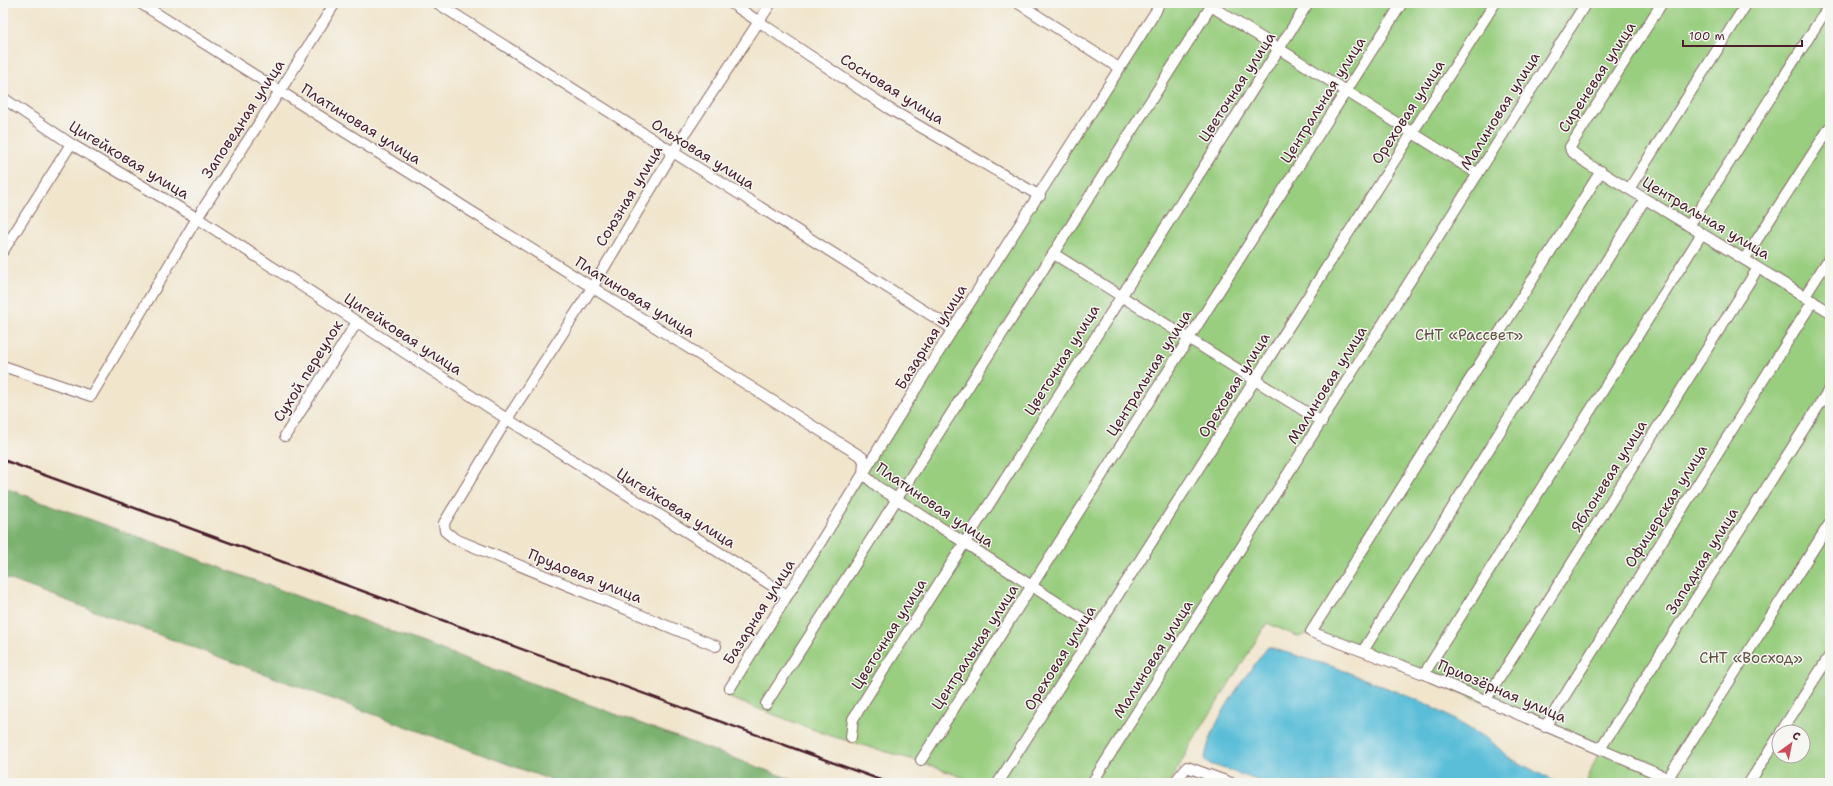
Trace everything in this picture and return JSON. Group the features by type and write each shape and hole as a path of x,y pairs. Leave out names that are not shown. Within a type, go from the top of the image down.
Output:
{"street":[{"name":"Платиновая улица","path":"140,3 862,457 864,462 863,474 897,500 963,544 1097,628"},
{"name":"Заповедная улица","path":"3,366 91,396 197,218 280,91 335,3"},
{"name":"Ольховая улица","path":"437,3 953,329"},
{"name":"Сосновая улица","path":"731,3 888,108 1040,196"},
{"name":"Союзная улица","path":"446,531 444,523 507,419 592,288 673,152 771,3"},
{"path":"1018,3 1119,68"},
{"name":"Базарная улица","path":"730,688 953,329 1040,196 1156,11 1159,3"},
{"name":"Цветочная улица","path":"851,737 853,719 1308,3"},
{"name":"Центральная улица","path":"921,760 1402,3"},
{"name":"Ореховая улица","path":"998,783 1495,3"},
{"name":"Малиновая улица","path":"1092,783 1586,3"},
{"name":"Сиреневая улица","path":"1570,147 1662,3"},
{"path":"1629,189 1747,3"},
{"path":"1689,226 1830,4"},
{"path":"766,704 1212,5 1478,174"},
{"name":"Цигейковая улица","path":"3,98 71,144 197,218 507,419 787,595"},
{"path":"1745,258 1830,128"},
{"path":"6,247 71,144"},
{"name":"Центральная улица","path":"1570,147 1576,155 1701,235 1745,258 1758,268 1830,312"},
{"name":"Приозёрная улица","path":"1601,171 1311,632 1424,674 1679,783"},
{"path":"1363,651 1645,199"},
{"path":"1424,674 1701,235"},
{"path":"1054,254 1322,422"},
{"name":"Офицерская улица","path":"1545,727 1809,298 1830,257"},
{"name":"Яблоневая улица","path":"1485,701 1758,268"},
{"name":"Сухой переулок","path":"285,436 357,322"},
{"name":"Западная улица","path":"1600,749 1830,388"},
{"path":"1668,778 1830,523"},
{"name":"Прудовая улица","path":"446,531 455,539 716,646"},
{"path":"1786,724 1830,655"},
{"path":"1749,783 1771,749"},
{"path":"1174,783 1187,767 1231,783"}],"green space":[{"name":"СНТ «Рассвет»","path":"1159,3 1830,3 1830,783 1586,783 1600,749 1311,632 1299,637 1267,623 1190,746 1170,783 977,783 921,762 828,735 727,697 730,688"},
{"path":"3,487 801,783 559,783 3,577"}],"water":[{"path":"1268,647 1337,668 1427,704 1491,741 1508,757 1557,783 1266,783 1210,764 1205,760 1208,746 1220,716 1239,686"}],"railway":[{"path":"3,460 889,783"}],"park label":[{"name":"СНТ «Восход»","path":"1751,658"}]}
